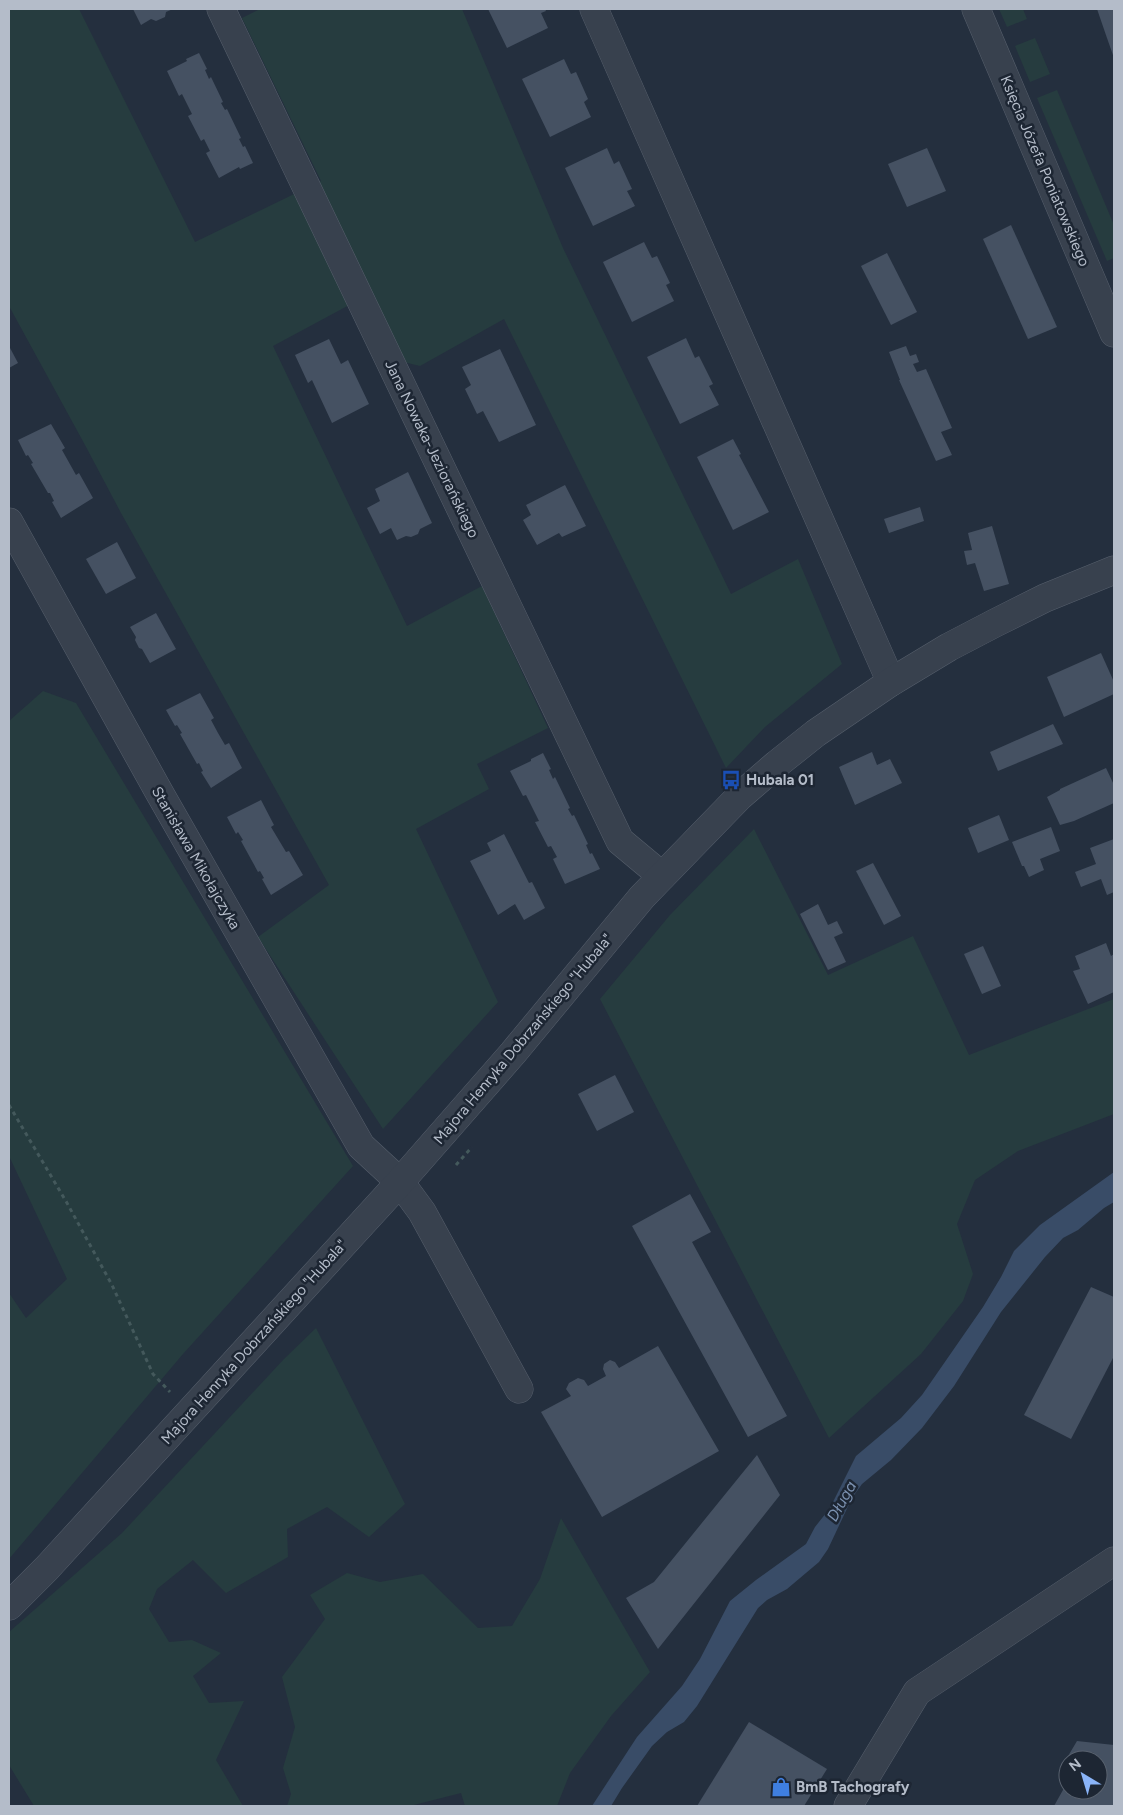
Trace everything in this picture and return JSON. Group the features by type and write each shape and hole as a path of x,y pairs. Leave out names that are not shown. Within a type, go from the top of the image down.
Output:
{"street":[{"name":"Jana Nowaka-Jeziorańskiego","path":"221,9 620,841 662,876"},
{"path":"594,9 890,682"},
{"name":"Księcia Józefa Poniatowskiego","path":"976,9 1114,333"},
{"name":"Stanisława Mikołajczyka","path":"9,522 159,792 361,1146 400,1182 422,1212 520,1389"},
{"name":"Majora Henryka Dobrzańskiego \"Hubala\"","path":"9,1606 47,1568 400,1182 519,1046 662,876 734,803 777,764 816,733 890,682 994,623 1062,591 1114,570"},
{"path":"848,1806 918,1692 1114,1561"}],"path":[{"path":"9,1105 67,1203 112,1285 153,1374 190,1412"}],"green space":[{"path":"9,9 79,9 195,242 321,181 242,18 260,9 462,9 563,248 731,594 798,559 842,664 765,727 726,768 504,319 420,366 387,358 353,303 273,346 407,626 482,586 548,728 477,764 489,789 416,829 498,1002 383,1129 258,937 329,885 121,513 9,306"},
{"path":"999,9 1023,9 1027,19 1007,27"},
{"path":"1035,38 1050,74 1030,82 1015,46"},
{"path":"1057,90 1114,225 1114,258 1107,261 1037,98"},
{"path":"43,691 76,703 353,1166 183,1354 9,1559 9,1293 26,1318 67,1279 9,1156 9,721"},
{"path":"754,829 828,975 913,936 969,1055 1114,999 1114,1114 1018,1151 975,1180 957,1224 973,1274 963,1301 921,1354 829,1438 600,999 670,915"},
{"path":"316,1328 405,1504 369,1537 327,1507 287,1529 288,1557 226,1593 193,1560 157,1589 149,1609 169,1642 192,1640 221,1653 193,1676 209,1703 244,1701 216,1760 243,1806 34,1806 9,1765 9,1632 122,1533 284,1359"},
{"path":"561,1518 650,1672 611,1716 570,1773 557,1806 465,1806 461,1793 410,1806 287,1806 291,1794 283,1768 295,1727 282,1677 325,1619 310,1595 347,1573 380,1582 423,1574 478,1628 512,1626 540,1579"}],"water":[{"name":"Długa","path":"1114,1172 1114,1202 1078,1230 1063,1238 1045,1257 1001,1312 954,1386 922,1428 891,1460 862,1484 852,1498 828,1549 819,1562 787,1589 767,1600 758,1608 697,1706 684,1722 667,1732 652,1746 611,1806 592,1806 637,1737 682,1686 700,1659 730,1601 806,1544 815,1527 830,1508 856,1456 901,1418 922,1395 983,1307 1014,1251 1040,1225"}],"building":[{"path":"133,9 173,9 166,12 165,17 156,21 151,19 141,25"},
{"path":"488,9 545,9 546,11 541,13 548,28 507,48"},
{"path":"1097,9 1114,9 1114,58 1107,38"},
{"path":"199,53 207,69 205,70 209,79 211,77 223,102 221,103 225,110 227,109 241,138 239,139 243,147 245,146 253,163 240,169 239,167 219,178 206,153 210,151 204,139 201,141 188,116 192,114 182,94 179,96 167,71"},
{"path":"564,59 571,74 576,72 588,99 584,102 591,117 550,137 522,79"},
{"path":"607,148 614,164 619,161 632,189 627,191 635,206 593,226 565,168"},
{"path":"927,148 946,191 907,207 888,164"},
{"path":"1011,225 1057,327 1028,339 983,239"},
{"path":"644,242 652,258 657,256 670,283 666,285 674,301 632,322 603,262"},
{"path":"887,253 917,312 891,325 861,266"},
{"path":"686,338 695,358 699,356 713,384 709,386 719,405 680,424 647,357"},
{"path":"329,339 341,364 348,360 369,404 332,423 312,380 308,383 295,355"},
{"path":"9,346 18,363 9,368"},
{"path":"906,346 910,356 916,354 919,362 913,364 917,372 926,369 952,428 941,432 952,455 936,461 899,380 889,352"},
{"path":"500,349 536,425 499,442 483,411 477,414 465,389 471,385 462,367"},
{"path":"51,424 65,448 62,450 76,475 79,473 93,498 61,518 52,502 54,501 50,493 48,493 31,464 33,463 28,455 26,456 18,440"},
{"path":"733,439 741,454 739,455 769,512 733,530 697,457"},
{"path":"408,472 432,523 420,529 418,534 397,540 391,528 380,534 367,508 380,501 375,489"},
{"path":"565,485 586,526 562,537 559,533 537,545 523,520 531,515 526,505"},
{"path":"920,507 924,521 889,533 884,519"},
{"path":"992,526 1009,584 984,591 975,563 967,565 964,551 972,550 968,533"},
{"path":"117,542 136,578 106,594 86,559"},
{"path":"156,613 176,649 150,663 142,649 139,648 135,640 136,637 130,627"},
{"path":"1101,653 1114,682 1114,694 1064,717 1047,677"},
{"path":"200,693 214,718 211,720 218,733 225,745 229,743 242,768 211,788 201,772 203,771 199,763 197,764 180,734 182,733 177,725 175,726 166,710"},
{"path":"1053,724 1063,744 998,771 990,752"},
{"path":"872,752 877,765 890,759 902,783 855,805 839,767"},
{"path":"543,753 551,769 549,770 553,779 555,777 570,808 568,809 572,816 574,815 588,844 586,845 590,854 592,853 600,869 565,884 553,859 557,857 551,846 548,847 535,822 539,821 526,795 523,796 510,771"},
{"path":"1106,768 1114,785 1114,803 1074,821 1060,825 1047,797"},
{"path":"261,800 274,825 271,827 286,852 289,851 303,875 271,895 262,879 264,878 260,871 258,872 241,841 243,840 238,832 236,834 227,817"},
{"path":"999,815 1009,840 978,853 968,828"},
{"path":"1051,827 1060,851 1040,859 1044,870 1029,877 1012,842"},
{"path":"504,834 529,883 532,882 545,908 524,920 515,904 498,915 470,861 491,851 487,843"},
{"path":"1114,839 1114,892 1107,895 1101,879 1081,887 1075,872 1096,864 1090,848"},
{"path":"873,863 901,916 884,925 856,871"},
{"path":"818,904 828,925 837,921 843,933 834,937 846,962 828,970 800,914"},
{"path":"1106,943 1111,956 1114,954 1114,992 1088,1004 1073,971 1080,969 1075,956"},
{"path":"983,946 1001,986 982,994 964,954"},
{"path":"615,1075 634,1112 597,1131 578,1094"},
{"path":"690,1194 711,1232 692,1242 787,1416 748,1437 632,1226"},
{"path":"1091,1287 1114,1297 1114,1356 1071,1439 1024,1415"},
{"path":"658,1346 719,1451 602,1517 541,1412 571,1396 566,1389 569,1383 578,1378 584,1380 588,1386 606,1376 603,1369 604,1364 610,1360 615,1362 619,1368"},
{"path":"757,1455 780,1495 658,1649 626,1598 654,1582"},
{"path":"749,1722 827,1769 804,1806 697,1806"},
{"path":"1077,1741 1114,1745 1114,1806 1054,1806 1058,1799 1108,1800 1108,1750 1072,1750"}],"place":[{"name":"Hubala 01","path":"731,780"},
{"name":"BmB Tachografy","path":"781,1787"}]}
